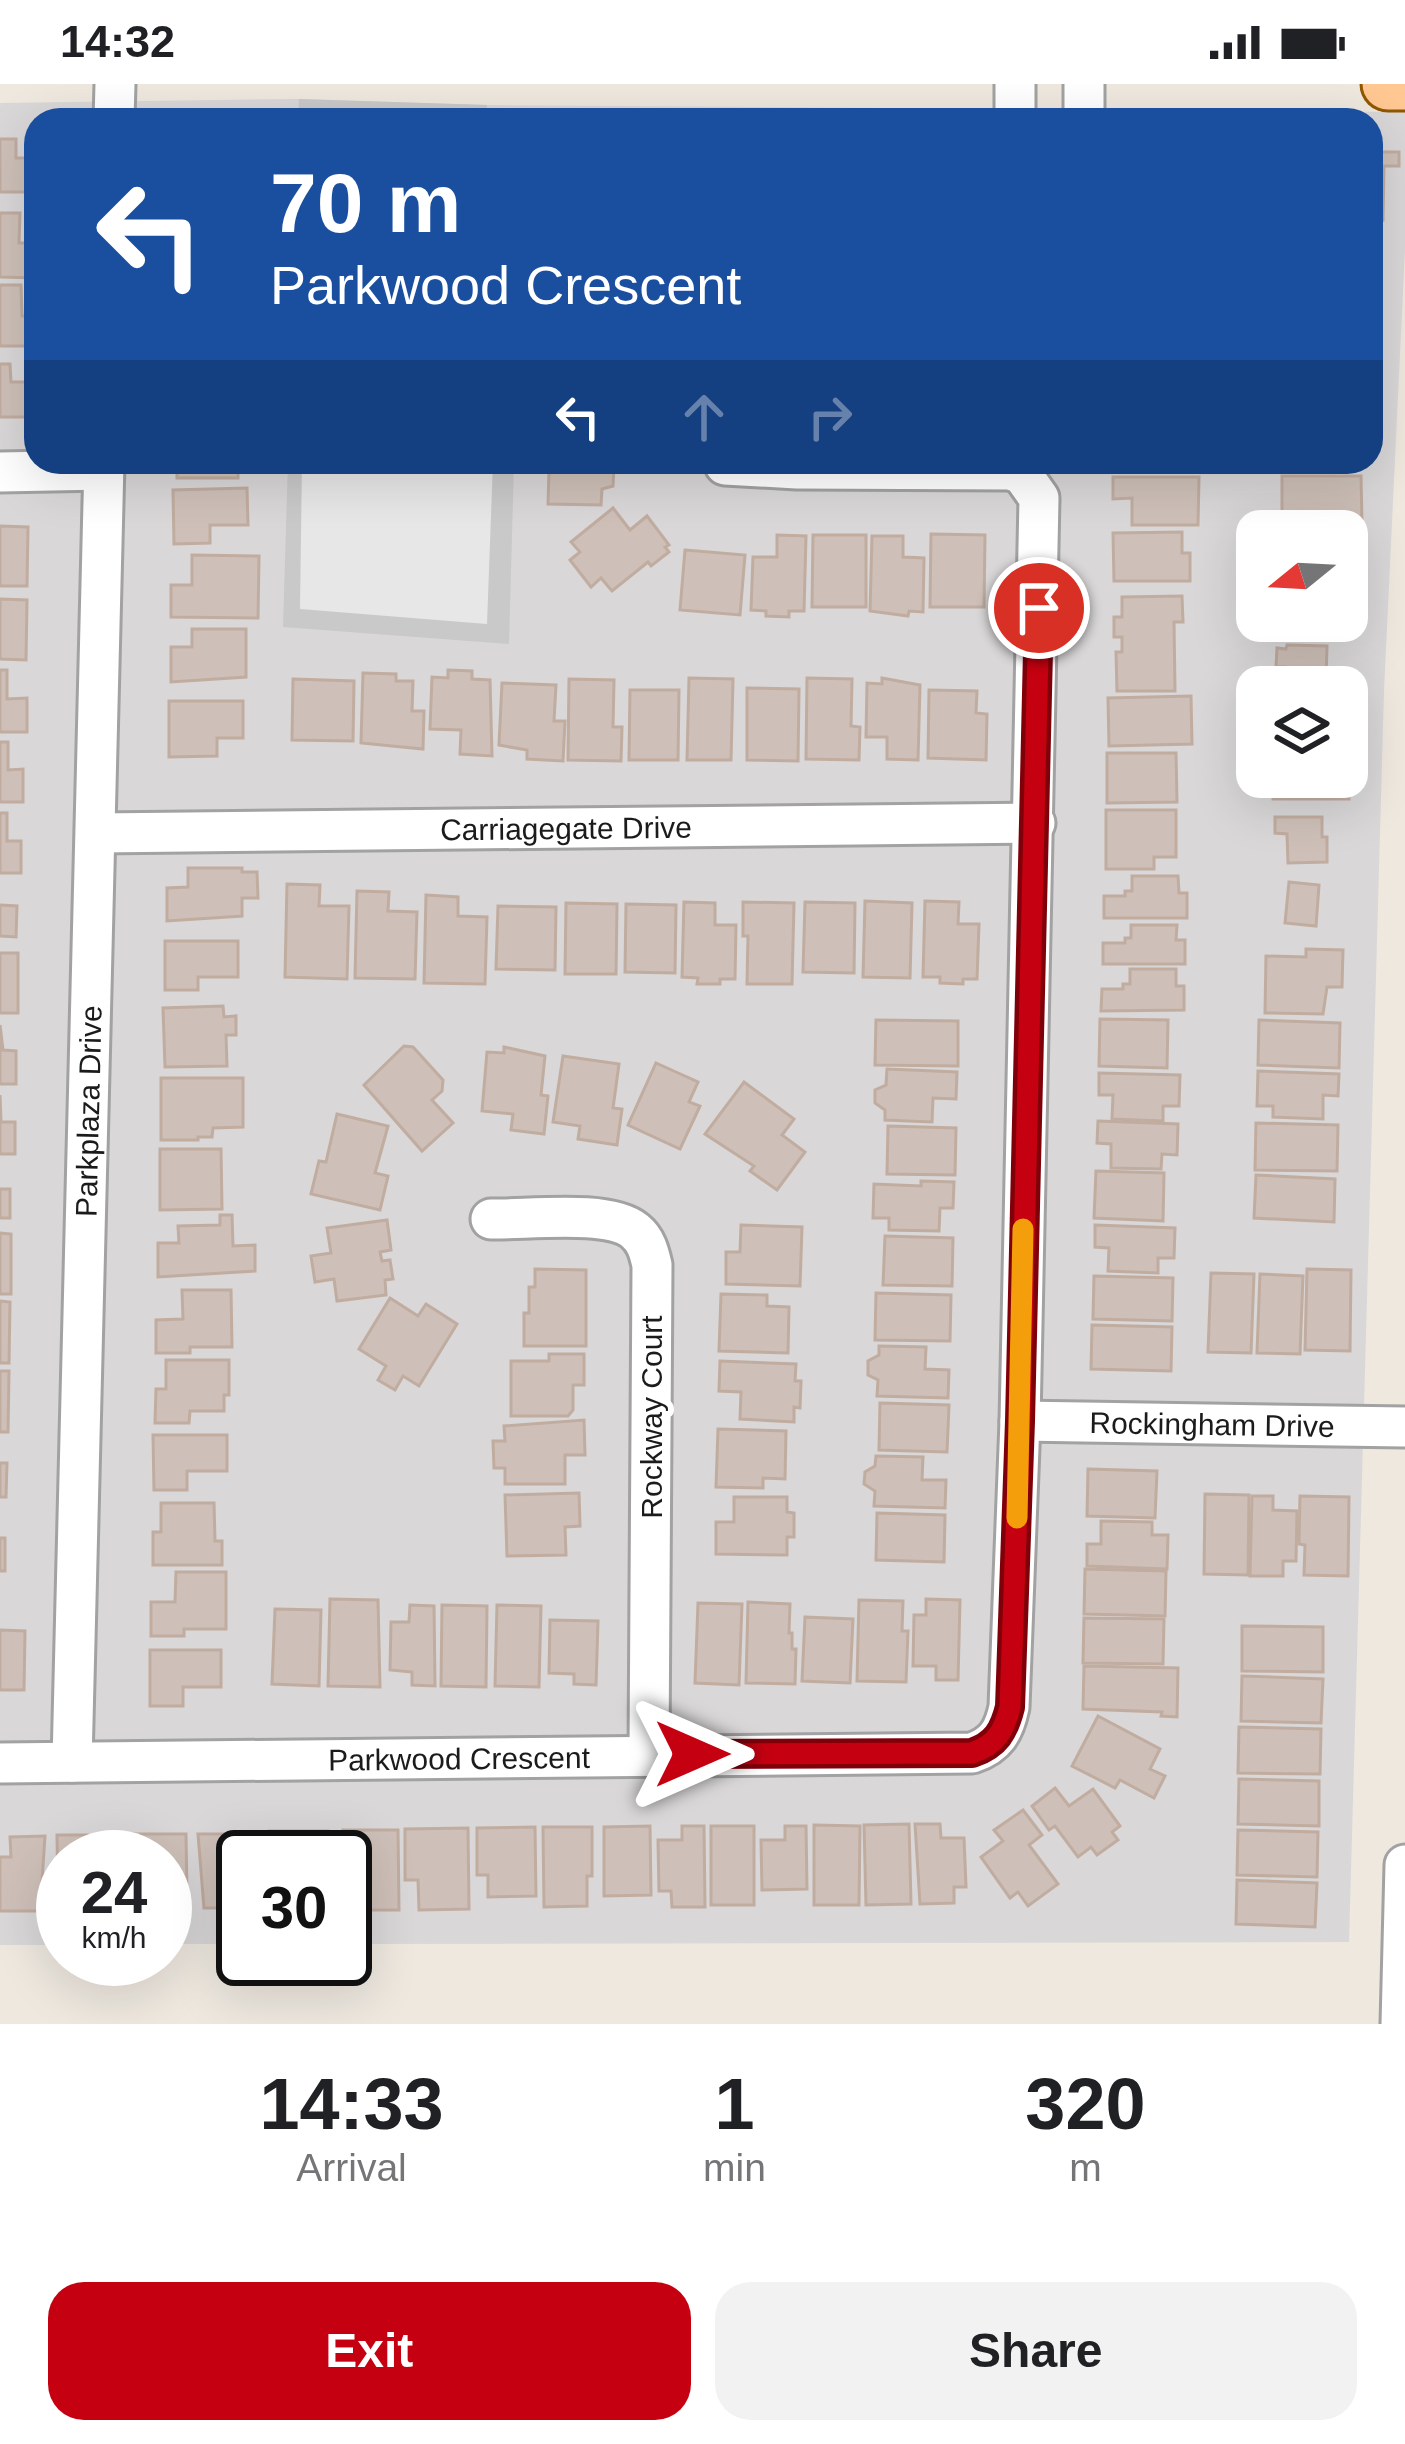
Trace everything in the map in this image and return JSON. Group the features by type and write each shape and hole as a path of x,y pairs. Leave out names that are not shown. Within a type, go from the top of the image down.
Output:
{"main road":[{"path":"1388,84 1405,84"}],"street":[{"name":"Parkplaza Drive","path":"72,1762 104,474"},
{"name":"Parkwood Crescent","path":"0,1763 972,1753 987,1748 1005,1726 1010,1707 1020,1421 1041,522 1039,498 1030,483 1016,474"},
{"name":"Carriagegate Drive","path":"98,833 1035,823"},
{"name":"Rockway Court","path":"491,1219 612,1220 638,1233 648,1247 652,1265 649,1754"},
{"name":"Rockingham Drive","path":"1020,1421 1405,1427"},
{"path":"1401,2024 1405,1865"},
{"path":"1382,2024 1403,1933"}],"shaded area":[{"path":"298,99 880,108 24,108 24,474 1383,474 1383,112 1405,112 1405,249 1384,690 1349,1942 372,1944 372,1830 216,1830 216,1944 192,1944 192,1830 36,1830 36,1945 0,1945 0,103"},
{"path":"299,99 487,105 487,108 299,108"},
{"path":"288,474 514,474 509,644 283,627"},
{"path":"302,474 493,474 487,624 300,609"}],"building":[{"path":"0,139 16,139 16,158 24,158 24,192 0,192"},
{"path":"1383,152 1399,152 1399,166 1384,166 1383,220"},
{"path":"0,213 20,213 24,278 0,277"},
{"path":"0,285 21,285 24,346 0,346"},
{"path":"0,364 10,364 11,382 24,382 24,417 0,417"},
{"path":"177,474 238,474 238,478 177,478"},
{"path":"549,474 614,474 613,486 602,489 601,505 548,504"},
{"path":"1282,476 1361,476 1362,510 1282,510"},
{"path":"1113,477 1199,477 1198,525 1132,525 1132,498 1113,499"},
{"path":"247,488 248,525 210,525 210,543 174,544 173,490"},
{"path":"613,508 630,530 647,516 669,545 665,547 669,552 651,566 648,562 612,591 601,578 591,587 570,560 580,552 571,542"},
{"path":"0,526 28,527 27,586 0,586"},
{"path":"1182,532 1182,553 1190,553 1190,581 1114,581 1113,533"},
{"path":"931,534 985,535 984,607 930,607"},
{"path":"777,535 806,536 804,611 789,611 789,617 751,610 753,557 777,557"},
{"path":"813,535 866,535 866,607 812,607"},
{"path":"872,536 903,536 903,557 924,558 923,612 909,611 908,616 870,611"},
{"path":"685,550 745,555 740,615 680,610"},
{"path":"192,555 259,556 258,618 171,617 171,585 192,585"},
{"path":"1182,596 1183,622 1174,622 1175,691 1117,691 1116,652 1122,652 1122,637 1114,637 1114,617 1122,617 1122,597"},
{"path":"0,599 27,600 26,660 0,659"},
{"path":"192,629 246,629 246,677 171,682 171,647 192,647"},
{"path":"1287,645 1327,646 1326,666 1276,666 1277,648"},
{"path":"0,670 7,670 7,699 27,698 27,732 0,732"},
{"path":"448,670 472,671 472,679 490,680 492,756 460,754 461,730 430,729 432,677 448,678"},
{"path":"363,673 396,674 396,681 413,681 412,711 424,711 423,749 361,743"},
{"path":"689,678 733,679 731,760 687,760"},
{"path":"807,678 852,679 851,726 860,727 859,760 806,759"},
{"path":"882,678 920,685 918,760 887,759 887,737 866,737 867,683 882,684"},
{"path":"293,679 354,681 353,741 292,740"},
{"path":"569,679 614,680 613,727 622,727 621,761 568,760"},
{"path":"502,683 556,685 554,721 565,721 563,761 527,759 527,750 499,745"},
{"path":"747,688 799,689 798,761 747,760"},
{"path":"630,690 679,690 678,760 629,760"},
{"path":"929,690 977,691 976,713 987,714 986,760 928,758"},
{"path":"1191,696 1192,744 1109,746 1108,698"},
{"path":"169,701 243,701 243,738 217,738 217,756 169,757"},
{"path":"0,742 8,742 8,770 23,769 23,802 0,802"},
{"path":"1107,753 1176,753 1177,802 1107,803"},
{"path":"1106,810 1176,810 1176,857 1154,857 1154,869 1106,869"},
{"path":"0,813 7,813 7,841 21,841 21,873 0,873"},
{"path":"1275,817 1322,817 1327,862 1288,863 1287,834 1275,833"},
{"path":"188,868 257,872 258,898 242,898 242,916 167,921 167,888 188,887"},
{"path":"1132,876 1178,876 1179,893 1187,893 1187,918 1104,918 1104,896 1125,896 1125,891 1132,891"},
{"path":"1289,882 1319,885 1316,926 1285,923"},
{"path":"287,884 320,885 319,906 349,906 347,979 285,977"},
{"path":"357,891 389,892 388,911 417,912 415,979 355,978"},
{"path":"426,895 458,897 458,916 487,917 485,984 424,983"},
{"path":"865,901 912,903 910,978 863,977"},
{"path":"925,901 959,902 958,924 979,924 977,979 963,979 963,984 923,977"},
{"path":"684,902 715,903 715,925 736,925 735,979 697,984 698,978 682,977"},
{"path":"743,902 794,903 792,984 747,984"},
{"path":"805,902 855,903 854,973 803,972"},
{"path":"566,903 617,904 616,974 565,974"},
{"path":"626,904 676,905 675,973 625,972"},
{"path":"0,905 17,906 16,937 0,936"},
{"path":"498,906 556,907 555,970 496,969"},
{"path":"1131,925 1177,925 1176,940 1185,940 1185,964 1103,964 1103,943 1125,943 1125,938 1131,938"},
{"path":"165,941 238,941 238,977 198,977 198,990 165,990"},
{"path":"1306,949 1343,950 1342,987 1327,987 1323,1014 1265,1013 1266,956 1306,957"},
{"path":"0,953 18,953 18,1013 0,1013"},
{"path":"1130,969 1176,969 1176,986 1184,986 1184,1010 1101,1011 1102,989 1123,989 1123,984 1130,984"},
{"path":"223,1006 224,1017 236,1016 236,1035 226,1035 227,1066 165,1067 163,1008"},
{"path":"1100,1019 1168,1020 1167,1068 1099,1066"},
{"path":"876,1020 958,1021 958,1066 875,1065"},
{"path":"1259,1020 1340,1023 1339,1068 1258,1065"},
{"path":"0,1025 3,1050 16,1051 16,1084 0,1084"},
{"path":"404,1046 413,1047 443,1080 442,1091 432,1100 453,1123 422,1151 364,1085"},
{"path":"504,1047 545,1056 544,1134 511,1130 513,1114 482,1111 487,1052 504,1053"},
{"path":"563,1056 619,1064 613,1108 622,1109 617,1145 578,1139 580,1126 553,1122"},
{"path":"656,1063 698,1082 689,1102 700,1106 680,1149 628,1125"},
{"path":"887,1069 957,1072 956,1099 933,1098 932,1122 885,1120 885,1110 875,1103 875,1090 886,1085"},
{"path":"1258,1071 1339,1074 1338,1096 1323,1095 1323,1119 1273,1117 1273,1106 1257,1106"},
{"path":"1099,1073 1180,1075 1179,1106 1163,1106 1163,1121 1112,1119 1113,1095 1099,1095"},
{"path":"161,1078 243,1078 243,1127 213,1128 212,1137 198,1140 161,1140"},
{"path":"744,1082 794,1119 782,1135 805,1152 777,1190 750,1171 754,1166 705,1134"},
{"path":"0,1095 1,1122 15,1122 15,1154 0,1154"},
{"path":"337,1114 388,1126 375,1173 388,1176 380,1210 311,1194 319,1161 326,1162"},
{"path":"1098,1121 1178,1124 1177,1155 1162,1154 1161,1169 1111,1168 1111,1144 1097,1143"},
{"path":"1256,1123 1338,1125 1337,1171 1255,1170"},
{"path":"888,1126 956,1128 955,1175 887,1174"},
{"path":"160,1149 221,1149 222,1209 160,1210"},
{"path":"1096,1171 1164,1173 1163,1221 1094,1218"},
{"path":"1256,1175 1335,1179 1334,1222 1254,1218"},
{"path":"921,1181 954,1182 953,1208 940,1208 939,1231 889,1230 889,1218 873,1218 874,1184 921,1186"},
{"path":"0,1189 10,1189 10,1218 0,1218"},
{"path":"220,1215 232,1215 233,1246 255,1245 255,1271 158,1277 158,1243 179,1243 178,1226 220,1225"},
{"path":"387,1220 391,1250 380,1252 382,1261 390,1260 393,1279 385,1280 386,1295 337,1301 334,1279 315,1282 311,1256 331,1253 327,1228"},
{"path":"741,1225 802,1227 800,1286 726,1284 726,1252 740,1252"},
{"path":"1095,1225 1175,1228 1174,1258 1158,1258 1158,1273 1108,1271 1109,1248 1095,1247"},
{"path":"0,1233 11,1234 11,1294 0,1294"},
{"path":"885,1236 953,1238 952,1286 883,1285"},
{"path":"535,1269 586,1270 586,1346 524,1346 524,1313 529,1313"},
{"path":"1307,1269 1351,1270 1350,1351 1305,1350"},
{"path":"1211,1273 1254,1274 1251,1353 1208,1352"},
{"path":"1260,1274 1303,1276 1300,1354 1257,1353"},
{"path":"1094,1276 1173,1278 1172,1321 1093,1319"},
{"path":"182,1290 231,1290 232,1347 156,1353 156,1320 183,1319"},
{"path":"876,1293 951,1295 950,1341 875,1340"},
{"path":"721,1294 767,1295 767,1306 789,1307 788,1353 719,1351"},
{"path":"390,1298 418,1316 426,1304 457,1324 419,1386 403,1376 395,1390 378,1380 386,1366 359,1349"},
{"path":"0,1301 10,1302 9,1363 0,1363"},
{"path":"1092,1325 1172,1327 1171,1371 1091,1369"},
{"path":"879,1346 926,1347 925,1369 949,1370 948,1398 877,1396 878,1380 868,1375 868,1361 879,1355"},
{"path":"549,1354 584,1354 584,1385 573,1385 573,1410 568,1416 511,1416 511,1361 549,1361"},
{"path":"166,1360 229,1360 224,1411 190,1411 189,1423 155,1423 156,1389 166,1389"},
{"path":"720,1361 796,1364 795,1381 801,1381 794,1422 740,1419 741,1392 719,1391"},
{"path":"0,1371 9,1371 8,1432 0,1432"},
{"path":"880,1403 949,1405 947,1452 879,1450"},
{"path":"584,1420 585,1455 565,1455 565,1484 505,1484 505,1468 494,1468 493,1441 505,1441 504,1426"},
{"path":"718,1429 786,1431 785,1479 763,1478 763,1488 716,1487"},
{"path":"153,1435 227,1435 227,1471 187,1471 187,1490 154,1490"},
{"path":"876,1456 923,1457 922,1480 946,1480 945,1508 874,1506 875,1491 864,1484 865,1472 875,1466"},
{"path":"0,1463 7,1463 6,1497 0,1497"},
{"path":"1088,1469 1157,1471 1155,1518 1087,1516"},
{"path":"579,1493 580,1526 565,1527 566,1555 507,1556 505,1495"},
{"path":"1205,1494 1249,1495 1248,1575 1204,1574"},
{"path":"1252,1496 1273,1496 1273,1510 1297,1511 1296,1561 1283,1561 1283,1576 1250,1576"},
{"path":"1300,1496 1349,1497 1348,1576 1304,1575"},
{"path":"734,1497 787,1497 787,1512 794,1513 794,1537 787,1537 787,1555 716,1554 716,1522 734,1522"},
{"path":"161,1503 214,1503 215,1541 222,1541 222,1565 153,1565 153,1532 161,1532"},
{"path":"877,1513 945,1515 944,1562 876,1560"},
{"path":"1101,1521 1152,1522 1152,1535 1168,1535 1167,1569 1087,1566 1087,1544 1101,1544"},
{"path":"0,1538 5,1538 5,1571 0,1571"},
{"path":"1085,1569 1166,1571 1165,1616 1084,1614"},
{"path":"176,1572 226,1572 226,1629 184,1629 184,1636 151,1636 151,1602 175,1602"},
{"path":"330,1599 378,1600 380,1687 328,1686"},
{"path":"926,1599 960,1600 958,1680 936,1680 936,1666 913,1666 914,1615 926,1615"},
{"path":"859,1600 903,1601 902,1631 908,1631 906,1682 857,1681"},
{"path":"748,1602 790,1604 795,1684 746,1683"},
{"path":"698,1603 742,1604 739,1685 695,1683"},
{"path":"410,1605 434,1606 435,1686 412,1685 412,1672 390,1670 391,1622 409,1622"},
{"path":"442,1605 487,1606 486,1687 441,1686"},
{"path":"497,1605 541,1606 539,1687 495,1686"},
{"path":"275,1609 321,1610 319,1686 272,1684"},
{"path":"805,1617 853,1619 850,1683 802,1681"},
{"path":"1084,1618 1164,1619 1163,1664 1083,1663"},
{"path":"550,1620 598,1621 596,1685 574,1684 574,1674 549,1673"},
{"path":"1242,1626 1323,1627 1323,1672 1242,1671"},
{"path":"0,1630 25,1631 24,1690 0,1690"},
{"path":"150,1650 221,1650 221,1687 183,1687 183,1706 150,1706"},
{"path":"1084,1666 1178,1668 1177,1717 1161,1716 1162,1712 1083,1709"},
{"path":"1242,1676 1323,1679 1321,1723 1241,1721"},
{"path":"1098,1716 1160,1749 1150,1769 1165,1776 1154,1798 1120,1780 1115,1788 1072,1766"},
{"path":"1239,1727 1321,1729 1320,1774 1238,1773"},
{"path":"1239,1779 1319,1781 1319,1826 1238,1824"},
{"path":"1055,1788 1069,1806 1093,1789 1120,1826 1112,1832 1118,1840 1097,1855 1091,1847 1078,1857 1055,1826 1049,1830 1032,1806"},
{"path":"1023,1810 1042,1835 1029,1845 1058,1884 1028,1906 1018,1892 1010,1898 981,1857 1003,1841 994,1830"},
{"path":"909,1824 911,1904 866,1905 864,1825"},
{"path":"915,1824 940,1824 941,1838 964,1838 966,1887 954,1887 954,1903 920,1904"},
{"path":"814,1825 860,1826 859,1905 814,1905"},
{"path":"650,1826 651,1895 604,1896 604,1827"},
{"path":"682,1826 704,1826 705,1907 672,1907 671,1891 659,1891 658,1840 682,1840"},
{"path":"711,1826 754,1826 754,1905 711,1905"},
{"path":"785,1826 806,1826 807,1889 762,1890 761,1840 785,1840"},
{"path":"535,1827 536,1896 488,1897 488,1875 477,1875 477,1828"},
{"path":"543,1827 592,1827 587,1906 544,1907"},
{"path":"468,1828 469,1909 419,1910 418,1880 405,1880 405,1829"},
{"path":"372,1830 398,1830 399,1910 372,1910"},
{"path":"1238,1830 1318,1832 1317,1877 1237,1875"},
{"path":"198,1834 216,1834 216,1908 204,1908"},
{"path":"36,1836 36,1911 0,1911 0,1857 11,1857 10,1837"},
{"path":"1237,1880 1317,1883 1315,1927 1236,1924"}],"slow traffic":[{"path":"1017,1518 1023,1229"}],"route":[{"path":"692,1754 972,1753 987,1748 1005,1726 1010,1707 1020,1421 1039,608"}]}
